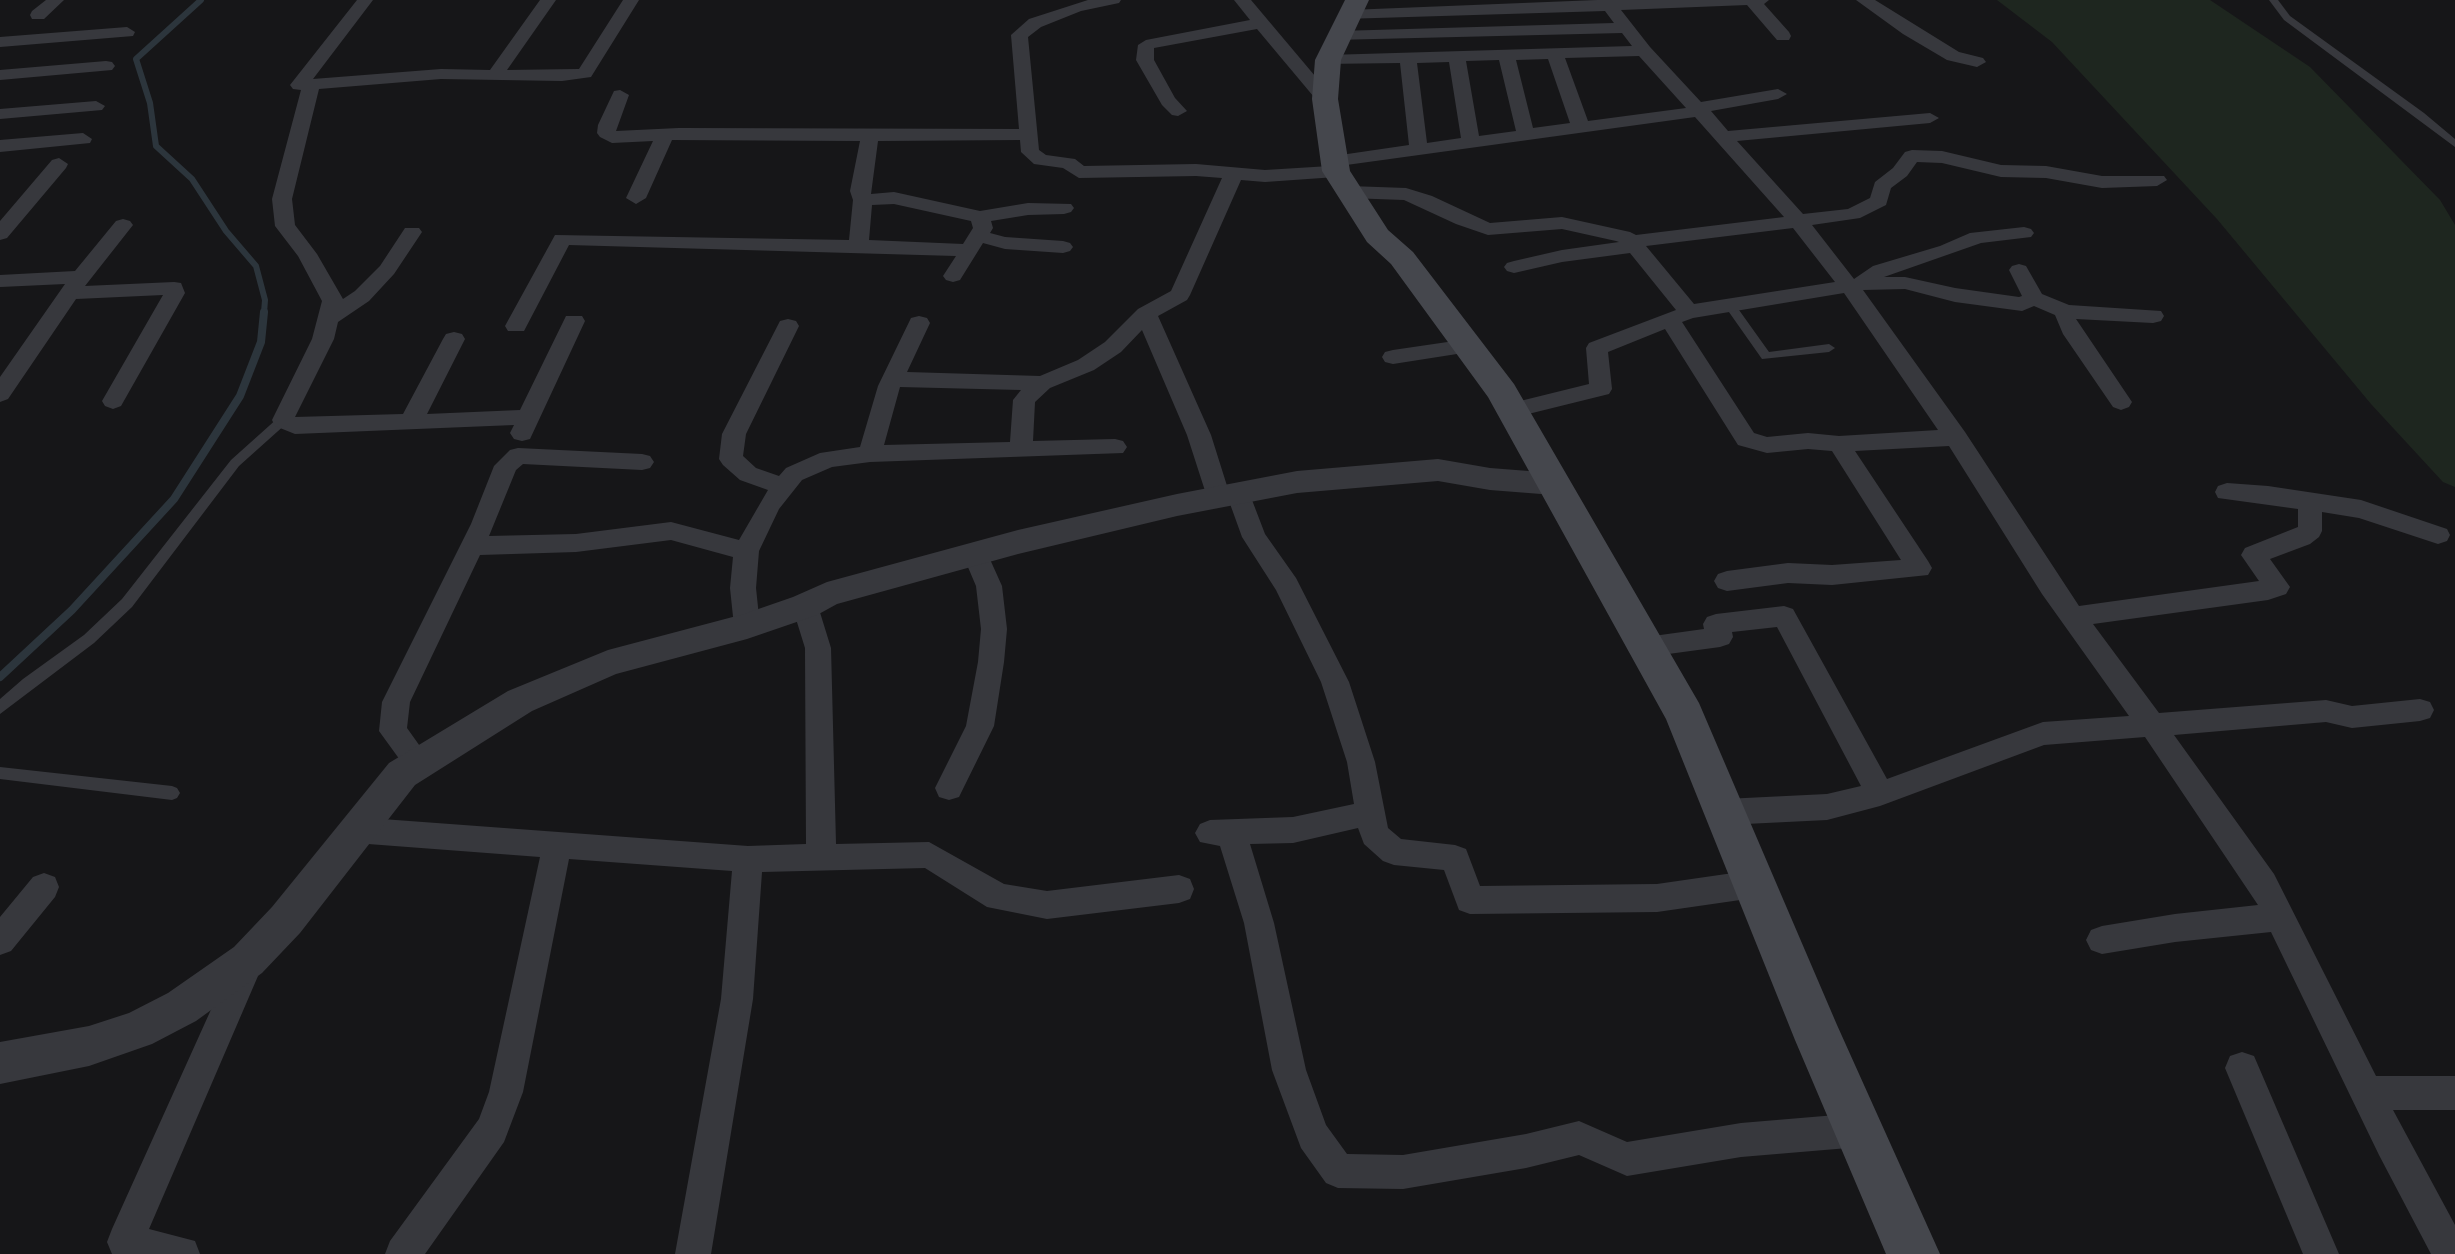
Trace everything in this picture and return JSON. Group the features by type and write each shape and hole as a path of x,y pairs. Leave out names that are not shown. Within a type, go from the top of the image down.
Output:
{"main road":[{"path":"1343,28 1325,99 1340,175 1377,236 1402,258 1512,410 1685,715 1754,884 1913,1254"}],"street":[{"path":"38,15 56,0"},
{"path":"365,0 299,85 441,74 562,76 585,73 631,0"},
{"path":"495,75 548,0"},
{"path":"1113,0 1077,7 1035,23 1019,35 1030,152 1041,160 1068,163 1079,172 1196,170 1265,176 1340,175 1419,150 1581,128 1778,94"},
{"path":"1242,0 1325,99"},
{"path":"1343,28 1608,3 1761,0"},
{"path":"1864,0 1953,56 1977,62"},
{"path":"1752,1 1783,36"},
{"path":"1608,3 1644,51 1700,109 1856,285 2051,587 2263,884 2367,1093 2445,1223 2451,1254"},
{"path":"1178,111 1168,102 1145,60 1146,45 1261,23"},
{"path":"1343,28 1628,28"},
{"path":"1343,28 1408,57 1644,51"},
{"path":"0,42 127,32"},
{"path":"1555,54 1581,128"},
{"path":"1506,55 1526,135"},
{"path":"1457,56 1471,143"},
{"path":"1408,57 1419,150"},
{"path":"0,75 106,66"},
{"path":"311,84 282,199 285,226 307,254 333,301 323,339 285,412 284,420 295,426 528,417"},
{"path":"620,95 606,133 612,137 1011,136 1028,133"},
{"path":"0,114 96,106"},
{"path":"1725,137 1930,118"},
{"path":"636,198 665,135"},
{"path":"858,246 863,200 860,191 870,135"},
{"path":"0,146 83,139"},
{"path":"1514,267 1634,244 1853,214 1879,201 1882,186 1908,163 1912,156 1942,156 2001,171 2046,173 2102,181 2157,180"},
{"path":"0,234 59,164"},
{"path":"1021,450 1024,400 1042,383 1086,365 1112,347 1146,314 1180,295 1234,173"},
{"path":"1340,175 1425,200 1462,220 1488,229 1562,223 1623,236 1634,244 1679,316 1746,439 1768,445 1808,441 1839,444 1910,438 1957,438"},
{"path":"863,200 894,198 976,234 1004,243 1063,247"},
{"path":"516,326 562,239 858,246 976,234 1028,209 1065,208"},
{"path":"0,394 75,285 123,225"},
{"path":"328,319 362,296 387,270 412,232"},
{"path":"1856,285 1880,270 1947,250 1977,237 2024,233"},
{"path":"953,276 976,234"},
{"path":"2019,270 2034,298 2066,312 2153,316"},
{"path":"0,282 174,289 113,401"},
{"path":"1512,410 1601,389 1597,348 1679,316 1730,305 1856,285 1905,284 1955,295 2022,304 2034,298"},
{"path":"2066,312 2065,319 2120,402"},
{"path":"1146,314 1228,495 1287,585 1335,682 1361,762 1374,835 1394,852 1455,858 1470,900 1657,898 1754,884"},
{"path":"418,763 393,731 396,702 472,546 506,466 518,456 522,431 574,321"},
{"path":"870,454 879,415 892,379 919,323"},
{"path":"784,486 748,474 731,459 734,434 788,326"},
{"path":"411,422 454,339"},
{"path":"1393,357 1468,346"},
{"path":"892,379 1042,383"},
{"path":"1727,581 1788,573 1832,575 1919,568 1839,444"},
{"path":"747,625 743,588 746,551 769,505 794,474 828,458 870,454 1115,447"},
{"path":"518,456 642,462"},
{"path":"0,1063 89,1046 136,1030 182,1007 248,960 286,920 402,774 520,701 608,663 747,625 804,606 827,594 975,553 1139,513 1228,495 1297,482 1438,470 1490,479 1554,484"},
{"path":"2227,492 2268,495 2361,509 2438,535"},
{"path":"2073,617 2277,587 2254,555 2301,538 2310,531 2310,502"},
{"path":"472,546 576,543 671,531 746,551"},
{"path":"949,788 980,726 991,662 994,629 989,586 975,553"},
{"path":"804,606 818,648 821,858"},
{"path":"1646,647 1720,637 1716,624 1784,616 1880,794"},
{"path":"1725,812 1827,807 1880,794 2043,734 2326,711 2352,717 2420,710"},
{"path":"1370,813 1293,830 1221,832 1259,923 1289,1070 1313,1136 1338,1171 1402,1172 1526,1151 1579,1138 1627,1159 1741,1140 1860,1130"},
{"path":"355,830 748,859 929,856 998,897 1047,905 1179,889"},
{"path":"403,1254 492,1130 506,1091 557,845"},
{"path":"693,1254 737,999 748,859"},
{"path":"0,941 44,887"},
{"path":"2102,940 2175,928 2279,917"},
{"path":"182,1254 122,1248 248,960"},
{"path":"2242,1068 2321,1254"},
{"path":"2367,1093 2455,1093"}],"lane":[{"path":"2273,0 2287,18 2421,115 2455,144"},
{"path":"1730,305 1766,356 1829,348"},
{"path":"0,708 28,683 89,639 127,603 235,463 284,420"},
{"path":"0,773 172,793"}],"shaded area":[{"path":"1997,0 2210,0 2310,67 2440,200 2455,225 2455,487 2443,482 2371,404 2217,219 2052,42"}],"waterway":[{"path":"201,0 136,59 150,103 156,146 192,179 226,231 256,266 265,300 264,313"},
{"path":"0,677 72,610 174,499 240,396 261,342 264,312"}]}
